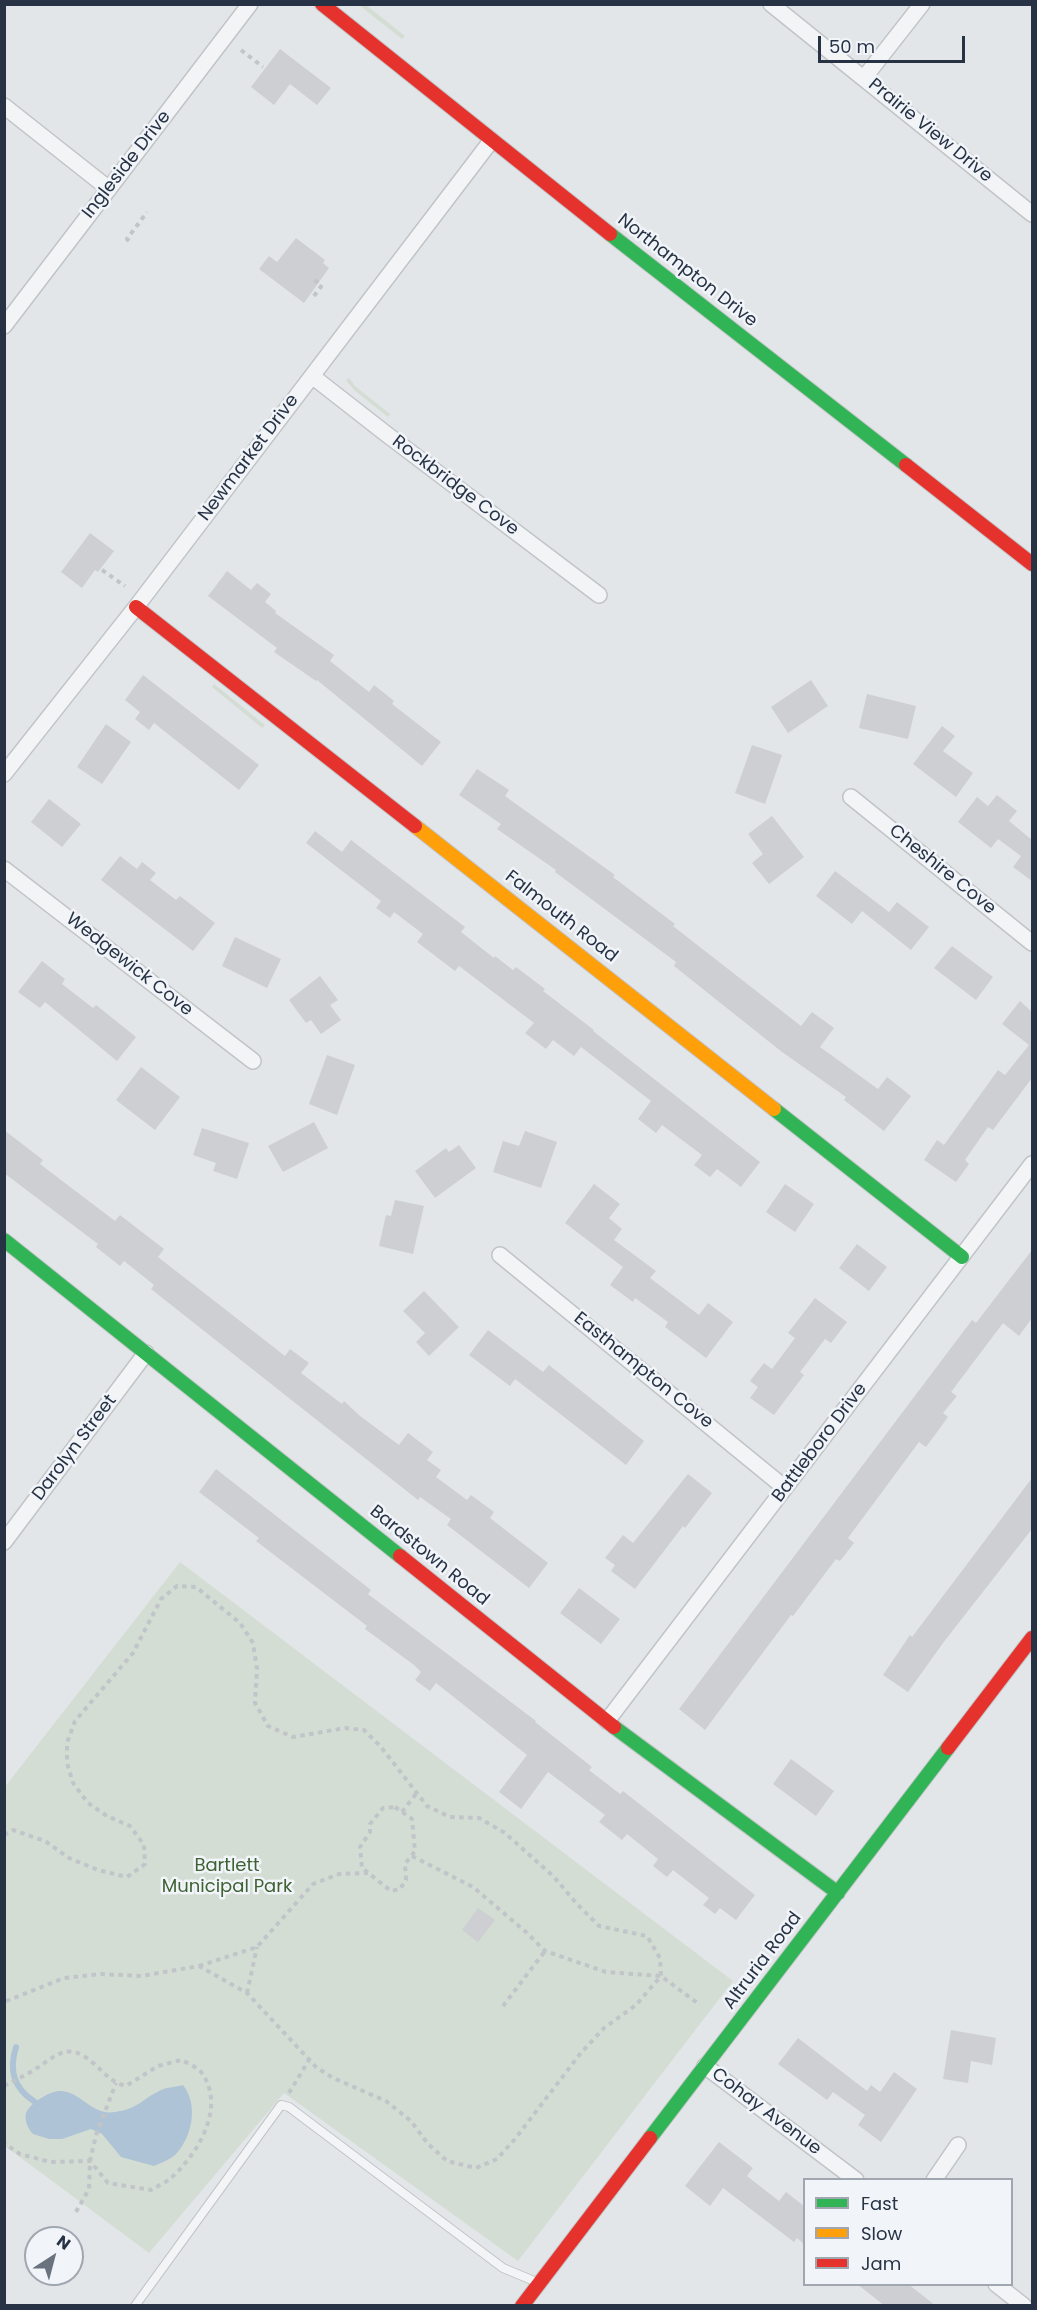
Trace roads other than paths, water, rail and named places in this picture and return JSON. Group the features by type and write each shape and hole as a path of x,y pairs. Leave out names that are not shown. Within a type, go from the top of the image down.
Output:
{"street":[{"name":"Ingleside Drive","path":"4,327 250,4"},
{"name":"Northampton Drive","path":"322,4 491,141 1032,564"},
{"name":"Prairie View Drive","path":"771,4 1032,214"},
{"path":"864,78 922,4"},
{"path":"4,106 109,189"},
{"name":"Newmarket Drive","path":"4,774 136,607 491,141"},
{"name":"Rockbridge Cove","path":"312,376 599,595"},
{"name":"Falmouth Road","path":"136,607 962,1257"},
{"name":"Cheshire Cove","path":"851,797 1032,943"},
{"name":"Wedgewick Cove","path":"4,869 253,1060"},
{"name":"Battleboro Drive","path":"607,1721 1032,1164"},
{"name":"Bardstown Road","path":"4,1240 607,1721 838,1893"},
{"name":"Easthampton Cove","path":"500,1255 785,1488"},
{"name":"Darolyn Street","path":"4,1542 146,1353"},
{"name":"Altruria Road","path":"522,2306 1032,1638"},
{"name":"Cohay Avenue","path":"705,2066 853,2178"},
{"path":"935,2178 958,2145"},
{"path":"999,2286 1024,2306"}],"lane":[{"path":"135,2306 281,2105 290,2107 503,2268 540,2283"}],"water":[{"path":"183,2085 188,2093 192,2111 186,2140 175,2155 154,2166 121,2157 102,2134 91,2129 62,2139 49,2139 33,2134 26,2121 26,2113 31,2106 54,2092 64,2091 96,2109 115,2112 135,2106 163,2089"}],"waterway":[{"path":"16,2047 13,2071 17,2085 35,2102"}],"park label":[{"name":"Bartlett Municipal Park","path":"227,1876"}]}
